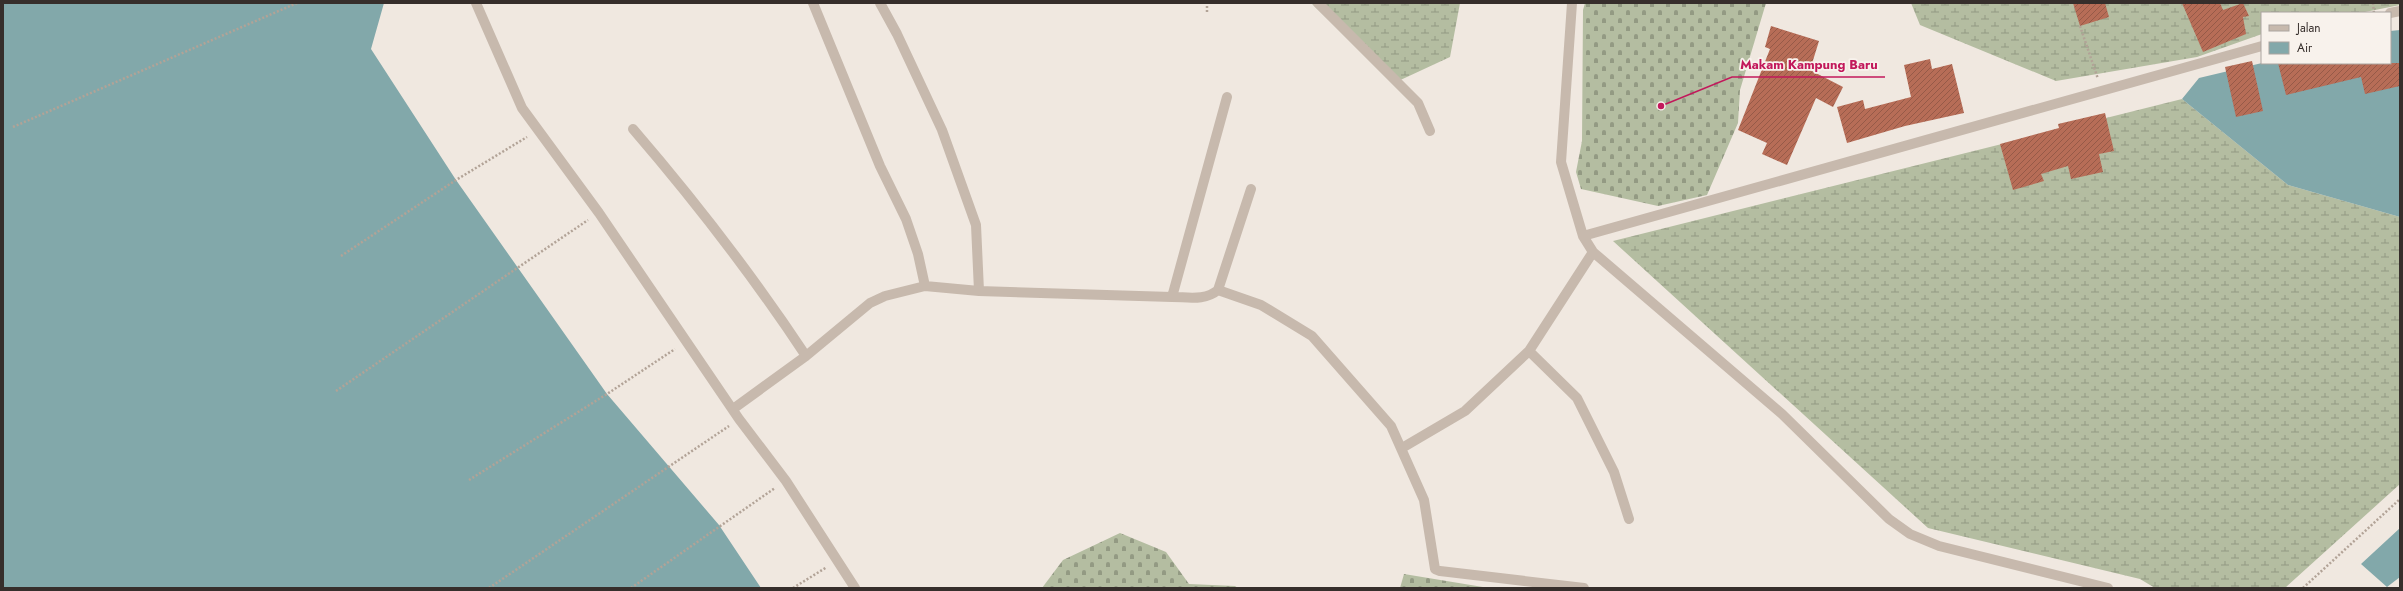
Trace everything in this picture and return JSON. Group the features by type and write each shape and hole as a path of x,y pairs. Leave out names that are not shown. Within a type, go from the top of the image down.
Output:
{"street":[{"path":"476,3 522,108 599,213 686,342 786,481 836,562 855,588"},
{"path":"813,3 880,166 906,220 918,254 925,286"},
{"path":"880,3 897,34 942,130 976,225 979,291"},
{"path":"1318,3 1418,103 1430,131"},
{"path":"1572,3 1561,162 1583,236 1594,252 1782,414 1889,519 1910,534 1939,546 2108,588"},
{"path":"1583,236 2103,92 2261,46"},
{"path":"1172,297 1227,97"},
{"path":"633,129 696,203 770,300 806,356"},
{"path":"733,409 806,356 870,303 885,296 925,286 979,291 1204,298 1218,290 1251,189"},
{"path":"1402,448 1465,411 1530,351 1594,252"},
{"path":"1218,290 1261,305 1312,336 1391,426 1424,500 1435,569 1440,571 1584,588"},
{"path":"1530,351 1577,398 1614,472 1629,519"}],"path":[{"path":"13,127 297,3"},
{"path":"1207,3 1207,12"},
{"path":"2080,26 2103,92"},
{"path":"341,256 456,180 537,130"},
{"path":"336,391 599,213"},
{"path":"469,480 607,394 686,342"},
{"path":"489,588 740,419"},
{"path":"631,588 786,481"},
{"path":"2303,588 2400,499"},
{"path":"793,588 836,562"}],"green space":[{"path":"1311,3 1460,3 1450,57 1394,83"},
{"path":"1585,3 1766,3 1740,90 1738,123 1707,195 1658,206 1581,189 1576,172 1582,141 1583,10"},
{"path":"1911,3 2400,3 2400,5 2365,12 2261,12 2261,34 2197,57 2056,81 1920,25"},
{"path":"2182,99 2288,185 2400,217 2400,484 2285,588 2155,588 2140,579 1928,528 1613,241"},
{"path":"1120,533 1166,552 1189,584 1235,586 1238,588 1042,588 1063,560"},
{"path":"1404,574 1489,588 1400,588"}],"water":[{"path":"3,3 384,3 371,49 456,180 607,394 719,525 761,588 3,588"},
{"path":"2400,30 2400,217 2288,185 2182,99 2199,78 2261,63 2391,64 2391,31"},
{"path":"2400,528 2400,577 2387,587 2361,564"}],"building":[{"path":"2073,3 2105,3 2109,17 2080,26"},
{"path":"2182,3 2220,3 2223,10 2243,3 2249,16 2243,17 2246,34 2203,52"},
{"path":"1771,26 1819,41 1810,70 1843,87 1833,107 1816,98 1787,165 1762,154 1767,143 1738,130 1770,49 1765,47"},
{"path":"1930,59 1932,69 1952,64 1964,113 1905,126 1847,143 1837,107 1863,100 1865,109 1911,97 1904,65"},
{"path":"2252,61 2263,111 2236,117 2225,67"},
{"path":"2400,63 2400,86 2365,94 2361,77 2286,95 2278,64"},
{"path":"2105,113 2114,151 2099,154 2103,172 2071,179 2068,166 2041,174 2044,181 2013,190 2000,144 2059,128 2058,124"}],"place":[{"name":"Makam Kampung Baru","path":"1661,106"}]}
